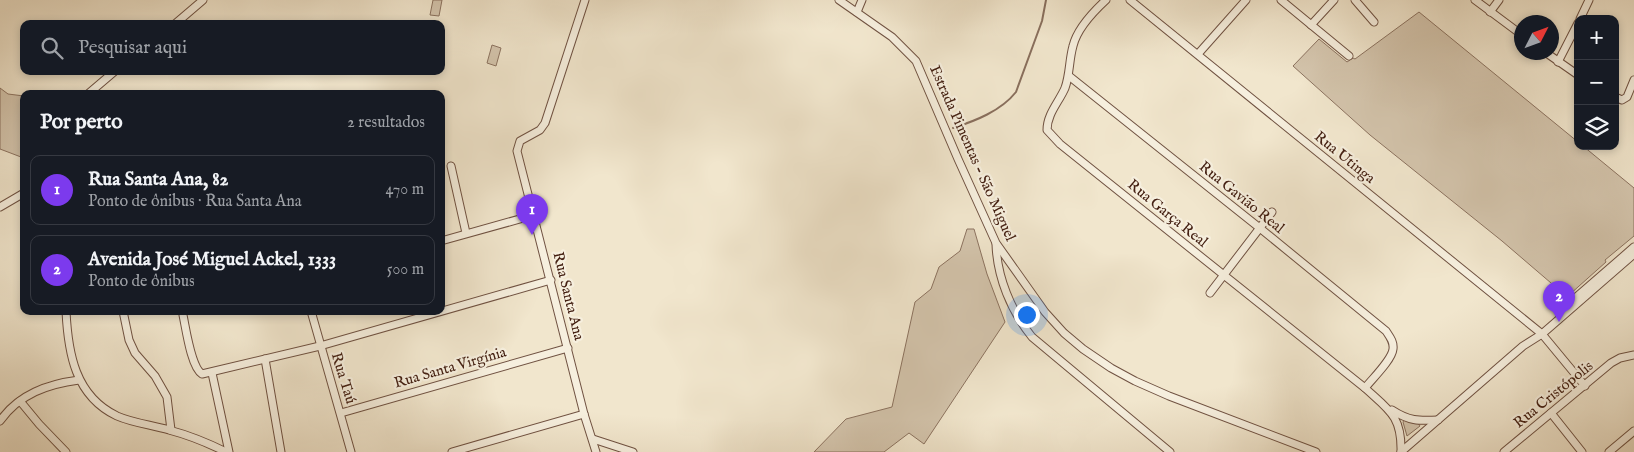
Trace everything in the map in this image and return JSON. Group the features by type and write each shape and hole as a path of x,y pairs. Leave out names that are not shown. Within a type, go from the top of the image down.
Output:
{"street":[{"path":"179,20 203,0"},
{"name":"Rua Santa Ana","path":"585,0 545,123 540,130 520,141 517,151 584,414 596,452"},
{"name":"Estrada Pimentas - São Miguel","path":"838,0 892,37 916,61 996,243 1045,312 1064,333 1111,368 1135,381 1169,396 1316,452"},
{"path":"856,12 862,0"},
{"name":"Rua Garça Real","path":"1106,0 1085,24 1076,38 1069,63 1069,76 1047,123 1047,130 1052,137 1365,388 1387,408"},
{"name":"Rua Utinga","path":"1130,0 1540,332 1586,386"},
{"path":"1198,54 1246,0"},
{"path":"1281,0 1349,56"},
{"path":"1311,25 1334,0"},
{"path":"1355,0 1374,22"},
{"path":"1474,0 1514,29"},
{"path":"1490,12 1499,0"},
{"path":"1582,15 1589,0"},
{"path":"1558,62 1574,31"},
{"path":"1555,60 1574,72"},
{"path":"93,90 110,75"},
{"name":"Rua Gavião Real","path":"1069,76 1261,229 1386,332 1393,343 1393,350 1390,357 1365,388"},
{"path":"1619,99 1622,100 1627,97 1634,80"},
{"path":"451,166 466,233"},
{"path":"0,207 20,196"},
{"path":"1210,293 1261,229 1272,212"},
{"path":"445,240 534,215"},
{"path":"996,243 996,258 1006,292 1020,323 1032,337 1170,452"},
{"path":"1540,332 1634,247"},
{"path":"1387,408 1396,419 1401,431 1401,452 1411,449 1439,420 1523,346 1634,254"},
{"path":"445,310 551,280"},
{"path":"66,315 67,332 79,380 96,401 118,416 171,430 227,452"},
{"path":"124,315 129,340 135,353 155,376 167,397 171,430"},
{"path":"183,315 196,370 202,374 320,346 428,315"},
{"name":"Rua Taú","path":"312,315 351,452"},
{"name":"Rua Santa Virgínia","path":"340,413 568,348"},
{"name":"Rua Cristópolis","path":"1504,452 1620,358 1634,355"},
{"path":"265,359 281,452"},
{"path":"212,373 227,452"},
{"path":"0,421 7,412 32,392 45,386 79,380"},
{"path":"20,401 66,452"},
{"path":"1387,408 1407,419 1420,421 1439,420"},
{"path":"1551,413 1582,452"},
{"path":"452,452 584,414"},
{"path":"1609,452 1634,431"},
{"path":"593,439 633,452"}],"shaded area":[{"path":"433,0 442,0 439,16 430,15"},
{"path":"1419,12 1574,139 1574,150 1588,150 1634,188 1634,236 1605,260 1606,262 1569,295 1567,293 1565,295 1502,241 1370,135 1293,66 1319,39 1347,62 1353,58 1355,59"},
{"path":"492,45 501,48 496,66 487,63"},
{"path":"0,88 8,94 20,96 20,157 0,149"},
{"path":"967,229 974,229 987,274 1005,322 924,444 909,433 884,452 814,452 846,419 892,407 915,302 931,289 939,267 960,251"},
{"path":"1404,420 1418,423 1420,426 1407,436"}],"waterway":[{"path":"953,128 979,119 995,110 1016,92 1042,21 1046,0"}],"place":[{"name":"Rua Santa Ana, 82","path":"532,235"},
{"name":"Avenida José Miguel Ackel, 1333","path":"1559,322"}]}
